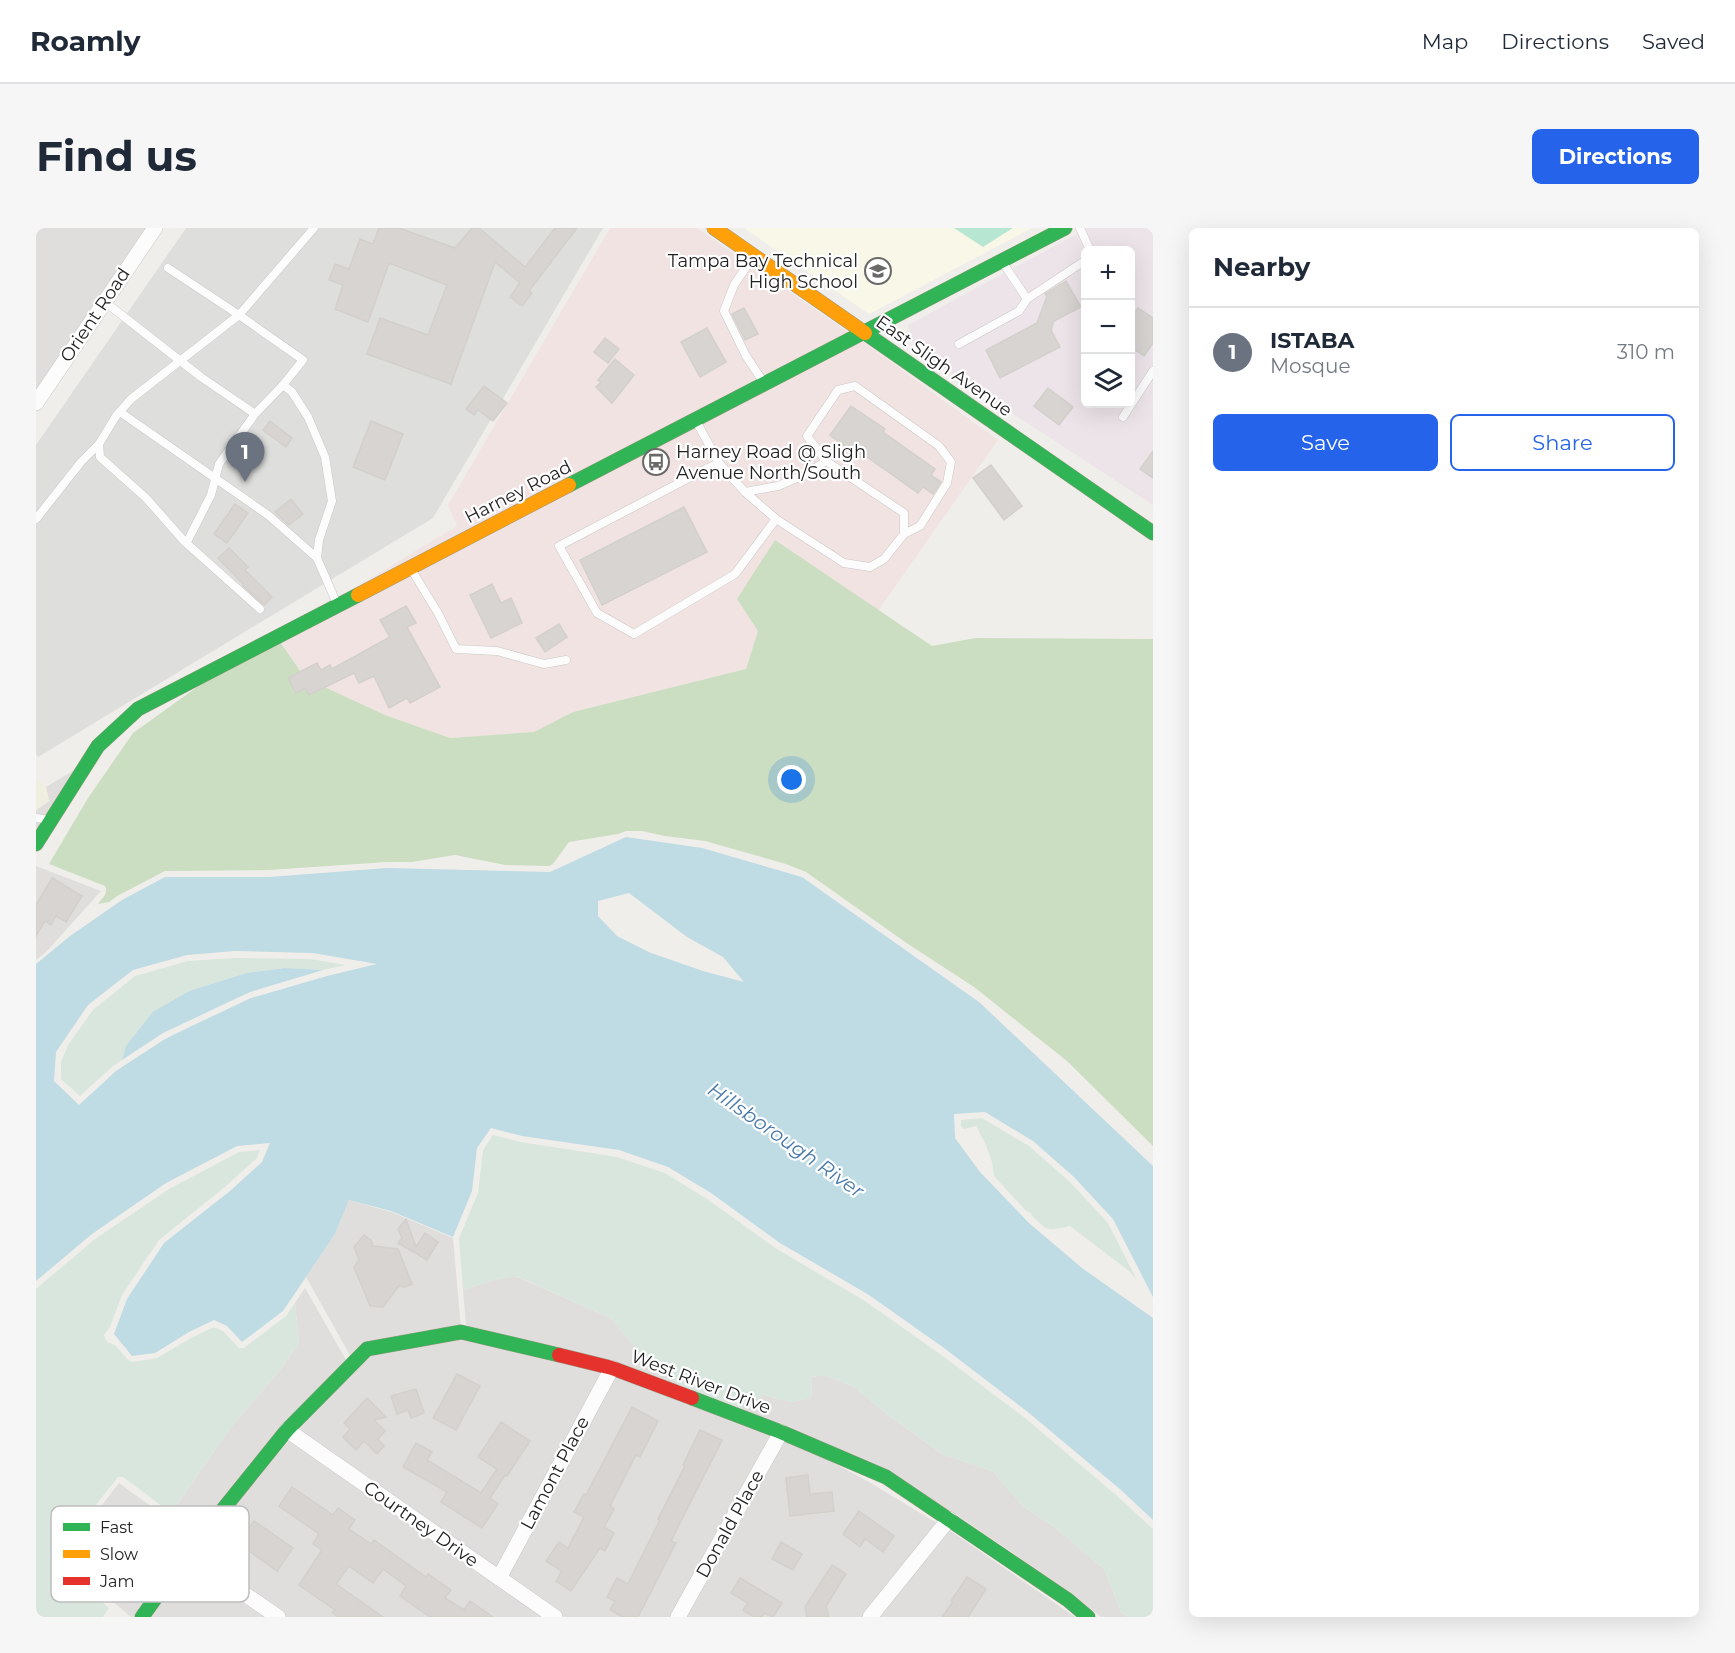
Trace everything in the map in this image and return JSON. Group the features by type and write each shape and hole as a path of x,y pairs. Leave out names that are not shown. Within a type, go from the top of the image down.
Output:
{"street":[{"name":"East Sligh Avenue","path":"714,228 1153,533"},
{"name":"Harney Road","path":"36,844 98,746 138,709 1065,228"},
{"name":"Orient Road","path":"36,403 152,229"},
{"name":"West River Drive","path":"226,1506 287,1430 367,1349 461,1332 612,1368 781,1432 886,1477 1068,1600 1088,1617"},
{"name":"Lamont Place","path":"499,1578 612,1368"},
{"name":"Courtney Drive","path":"287,1430 555,1617"},
{"name":"Donald Place","path":"678,1617 781,1432"},
{"path":"870,1617 949,1519"},
{"path":"249,1597 278,1617"},
{"name":"West River Drive","path":"142,1617 153,1602"}],"lane":[{"path":"36,519 81,462 99,444 131,399 240,315 314,228"},
{"path":"1080,228 1088,246"},
{"path":"754,256 734,285 724,311 746,356 765,384"},
{"path":"1002,261 1027,299"},
{"path":"959,344 1019,311 1027,299 1081,263"},
{"path":"168,268 303,360 255,414 219,464 212,495 188,540 184,541"},
{"path":"105,302 181,361 255,414"},
{"path":"1123,417 1153,371"},
{"path":"283,385 292,392 308,417 325,457 332,501 319,540 317,558"},
{"path":"695,420 719,463 745,492 776,519 844,564 870,567 884,559 904,534 920,526 947,483 951,462 939,446 855,386 838,390 807,436 826,461 904,513 904,534"},
{"path":"120,412 268,515 317,558 337,606"},
{"path":"99,444 100,457 146,498 184,541 260,609"},
{"path":"745,492 778,486 804,475 826,461"},
{"path":"719,463 559,546 597,613 634,634 735,574 776,519"},
{"path":"410,568 438,613 456,649 497,651 544,664 566,660"},
{"path":"36,818 51,821"}],"shaded area":[{"path":"36,228 147,228 36,390"},
{"path":"186,228 603,228 433,518 38,757 36,755 36,445"},
{"path":"610,228 697,228 848,332 339,597 457,526 448,505"},
{"name":"Tampa Bay Technical High School","path":"744,228 1032,228 869,314"},
{"path":"1088,228 1153,228 1153,505 915,350 908,325"},
{"path":"862,341 998,440 878,611 775,540 758,631 746,669 573,712 534,732 450,738 385,715 305,678 282,643"},
{"path":"76,769 36,831 36,810 49,801 46,787"},
{"path":"36,866 101,891 36,960"},
{"path":"234,958 311,959 346,965 323,970 285,968 246,973 189,991 126,1046 122,1060 80,1096 61,1079 61,1062 68,1045 93,1010 135,976 188,961"},
{"path":"982,1118 1029,1146 1069,1181 1108,1223 1137,1280 1129,1271 1070,1226 1057,1229 1045,1228 1031,1213 1026,1211 994,1176 992,1162 976,1126 964,1129 961,1126 961,1120"},
{"path":"493,1135 521,1142 617,1157 665,1173 707,1199 777,1249 865,1301 940,1354 1025,1418 1153,1529 1153,1617 1128,1617 1121,1612 1104,1569 1053,1526 1023,1506 992,1471 942,1454 854,1387 824,1375 811,1377 812,1398 790,1402 763,1395 740,1408 682,1386 647,1362 611,1318 516,1276 493,1280 463,1290 459,1238 478,1193 483,1150"},
{"path":"260,1150 257,1158 226,1186 159,1240 122,1295 110,1327 104,1335 107,1342 115,1345 128,1360 133,1362 157,1358 214,1327 223,1331 239,1348 244,1348 286,1316 295,1303 299,1343 281,1369 231,1427 176,1506 162,1506 123,1477 118,1477 95,1506 51,1506 51,1602 102,1602 109,1608 103,1617 36,1617 36,1289 95,1239 169,1189 239,1152"},
{"path":"349,1200 391,1212 453,1238 462,1340 621,1376 795,1442 869,1482 955,1534 1075,1617 131,1617 113,1602 249,1602 249,1506 233,1506 356,1366 306,1277 335,1234"},
{"path":"515,1276 611,1318 647,1362 682,1386 466,1325 463,1290 493,1280"},
{"path":"305,1288 346,1360 218,1506 176,1506 231,1427 281,1369 299,1343 295,1303"},
{"path":"824,1375 854,1387 942,1454 992,1471 1023,1506 1053,1526 1104,1569 1121,1612 1128,1617 1101,1617 1073,1594 954,1513 740,1408 763,1395 790,1402 812,1398 811,1377"},
{"path":"119,1483 151,1506 101,1506"}],"green space":[{"path":"954,228 1013,228 983,247"},
{"path":"775,540 932,646 976,638 1153,639 1153,1146 1067,1061 974,987 806,872 705,841 642,831 626,831 569,842 549,866 505,865 455,855 412,862 269,870 165,871 109,902 98,904 106,893 105,886 49,864 88,798 133,733 200,685 281,643 305,678 385,715 450,738 534,732 573,712 746,669 758,631 737,599"},
{"path":"36,779 46,787 49,801 36,810"}],"water":[{"name":"Hillsborough River","path":"626,837 702,848 802,877 979,1002 1153,1166 1153,1297 1113,1219 1073,1176 1033,1141 985,1112 954,1114 955,1138 980,1172 1029,1223 1082,1268 1153,1318 1153,1520 1121,1490 1029,1413 944,1348 869,1295 780,1243 711,1193 668,1167 619,1150 522,1136 491,1128 477,1148 472,1191 453,1237 391,1211 349,1200 335,1234 283,1311 242,1342 227,1326 214,1320 155,1353 132,1356 114,1334 127,1299 164,1243 230,1191 262,1162 270,1143 237,1146 166,1183 92,1234 36,1281 36,964 70,936 122,900 165,877 269,877 387,868 550,872","holes":["629,893 687,937 723,957 744,982 651,953 617,936 598,916 598,901","235,951 313,953 377,964 251,998 198,1023 165,1039 116,1071 79,1105 54,1081 56,1052 88,1005 133,970 187,955"]},
{"path":"285,968 323,970 250,992 163,1033 122,1060 126,1046 153,1012 189,991 246,973"}],"building":[{"path":"379,228 399,228 455,248 472,228 479,228 525,267 555,228 577,228 529,291 532,293 522,306 510,297 520,283 495,262 451,384 367,354 380,318 428,335 447,285 389,263 368,322 335,309 343,285 329,280 335,264 349,269 360,239 373,244"},
{"path":"1066,281 1081,307 1054,321 1051,330 1060,347 1000,378 986,350 1037,323 1047,296 1045,294"},
{"path":"744,308 758,334 745,340 732,314"},
{"path":"1138,308 1153,318 1153,343 1144,356 1135,350 1135,312"},
{"path":"707,328 726,362 700,377 681,342"},
{"path":"605,338 619,349 608,363 594,352"},
{"path":"615,359 634,375 612,403 596,387 601,382 598,380"},
{"path":"484,386 507,403 493,421 478,410 474,415 466,409"},
{"path":"1048,388 1073,407 1059,425 1034,406"},
{"path":"851,406 885,429 883,432 935,469 931,475 941,482 933,494 923,487 918,493 867,457 864,460 830,435"},
{"path":"270,421 292,438 286,447 263,430"},
{"path":"371,421 403,434 385,480 353,467"},
{"path":"1153,451 1153,478 1140,469"},
{"path":"991,465 1022,506 1004,520 973,478"},
{"path":"291,499 303,514 289,525 275,512"},
{"path":"235,504 248,513 227,543 214,534"},
{"path":"684,507 707,552 602,605 580,560"},
{"path":"229,548 248,567 245,570 272,597 264,605 218,558"},
{"path":"492,584 501,603 511,598 522,623 491,638 470,595"},
{"path":"406,606 416,623 407,627 440,687 410,703 407,698 389,708 374,676 359,683 354,673 309,695 305,688 296,693 288,678 317,663 321,670 330,665 332,669 390,637 380,620"},
{"path":"559,624 567,637 545,652 536,638"},
{"path":"52,878 82,896 66,922 56,916 51,925 45,921 36,936 36,905"},
{"path":"406,1219 416,1247 425,1233 438,1242 427,1260 398,1243 402,1238 398,1229"},
{"path":"364,1235 371,1240 373,1246 398,1249 412,1284 405,1287 399,1286 383,1307 370,1306 354,1267 359,1260 354,1247"},
{"path":"457,1374 480,1386 456,1430 433,1418"},
{"path":"416,1389 424,1413 411,1418 408,1410 397,1414 391,1396"},
{"path":"367,1398 386,1417 374,1420 385,1431 378,1439 384,1446 377,1454 364,1441 356,1450 343,1437 350,1429 344,1423"},
{"path":"632,1407 658,1421 640,1457 636,1455 610,1506 614,1509 604,1527 614,1533 605,1551 600,1548 571,1591 556,1581 562,1571 546,1561 559,1542 568,1548 584,1517 574,1512 584,1494 586,1495"},
{"path":"501,1422 530,1441 490,1498 498,1504 482,1528 441,1502 447,1492 403,1467 416,1443 432,1452 427,1460 481,1493 497,1469 478,1457"},
{"path":"700,1430 722,1440 671,1541 676,1543 638,1617 623,1617 610,1610 615,1601 607,1597 617,1578 628,1584 660,1520 658,1519"},
{"path":"808,1475 810,1494 832,1492 834,1511 790,1516 786,1478"},
{"path":"292,1487 333,1515 338,1508 355,1520 349,1529 371,1544 374,1540 426,1577 428,1574 451,1590 445,1598 464,1610 470,1601 493,1617 430,1617 400,1596 406,1586 383,1569 373,1583 349,1566 336,1584 383,1617 338,1617 332,1613 335,1610 299,1585 322,1550 313,1544 319,1534 279,1506"},
{"path":"859,1511 894,1536 883,1552 865,1539 860,1547 843,1534"},
{"path":"254,1521 293,1548 277,1571 249,1551 249,1528"},
{"path":"781,1542 802,1554 793,1570 772,1559"},
{"path":"832,1565 846,1574 826,1606 829,1617 807,1617 805,1607"},
{"path":"967,1577 986,1589 968,1617 942,1617 953,1602 951,1601"},
{"path":"740,1578 782,1603 773,1617 764,1613 762,1617 754,1617 743,1610 748,1603 731,1593"}],"traffic: fast":[{"path":"569,485 1065,228"},
{"path":"865,333 1153,533"},
{"path":"36,844 98,746 138,709 358,595"},
{"path":"226,1506 287,1430 367,1349 461,1332 559,1355"},
{"path":"692,1398 781,1432 886,1477 1068,1600 1088,1617"},
{"path":"142,1617 153,1602"}],"traffic: slow":[{"path":"714,228 865,333"},
{"path":"358,595 569,485"}],"traffic: jam":[{"path":"559,1355 612,1368 692,1398"}],"place":[{"name":"Tampa Bay Technical High School","path":"878,271"},
{"name":"Harney Road @ Sligh Avenue North/South","path":"656,462"},
{"name":"ISTABA","path":"245,482"}]}
